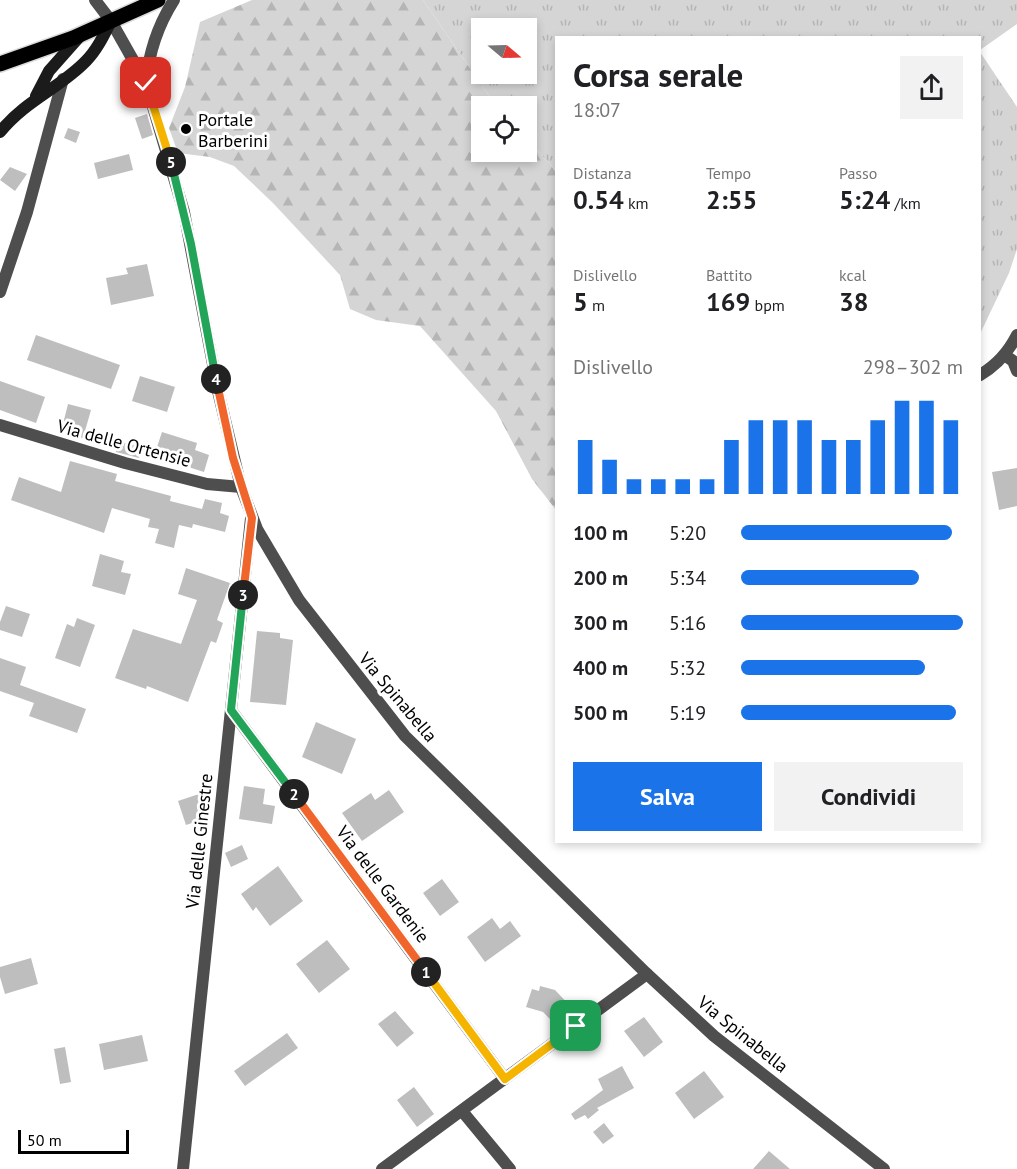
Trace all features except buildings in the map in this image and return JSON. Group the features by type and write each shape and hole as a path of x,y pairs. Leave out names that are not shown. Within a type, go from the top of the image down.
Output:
{"main road":[{"path":"0,64 83,33 158,0"},
{"path":"0,132 34,99 93,54 111,21"},
{"path":"34,99 49,71 83,33"}],"street":[{"name":"Via Spinabella","path":"95,0 111,21 146,83 184,212 218,391 241,487 262,539 299,600 405,736 647,974 709,1032 884,1169"},
{"name":"Via Spinabella","path":"146,83 152,48 161,24 174,0"},
{"path":"0,292 29,204 63,79"},
{"path":"981,374 1006,356 1017,335"},
{"path":"1006,356 1013,361 1017,371"},
{"name":"Via delle Ortensie","path":"0,425 125,463 207,484 241,487"},
{"name":"Via delle Ginestre","path":"183,1169 252,518"},
{"name":"Via delle Gardenie","path":"231,710 505,1079"},
{"path":"382,1169 647,974"},
{"path":"462,1110 510,1169"}],"green space":[{"path":"252,0 423,0 471,70 471,84 481,84 489,96 471,96 471,162 537,162 537,150 555,170 555,509 532,479 496,411 420,326 376,320 350,309 340,275 273,203 234,166 210,157 178,153 169,128 185,87 200,22"},
{"path":"423,0 1017,0 1017,24 981,49 981,36 555,36 555,170 537,150 537,96 489,96 481,84 537,84 537,18 471,18 471,70"},
{"path":"981,53 1017,107 1017,249 1009,273 981,332"}],"place":[{"name":"Portale Barberini","path":"186,129"}],"route":[{"path":"146,83 184,212 218,391 233,458 252,518 231,710 505,1079 576,1026"}]}
